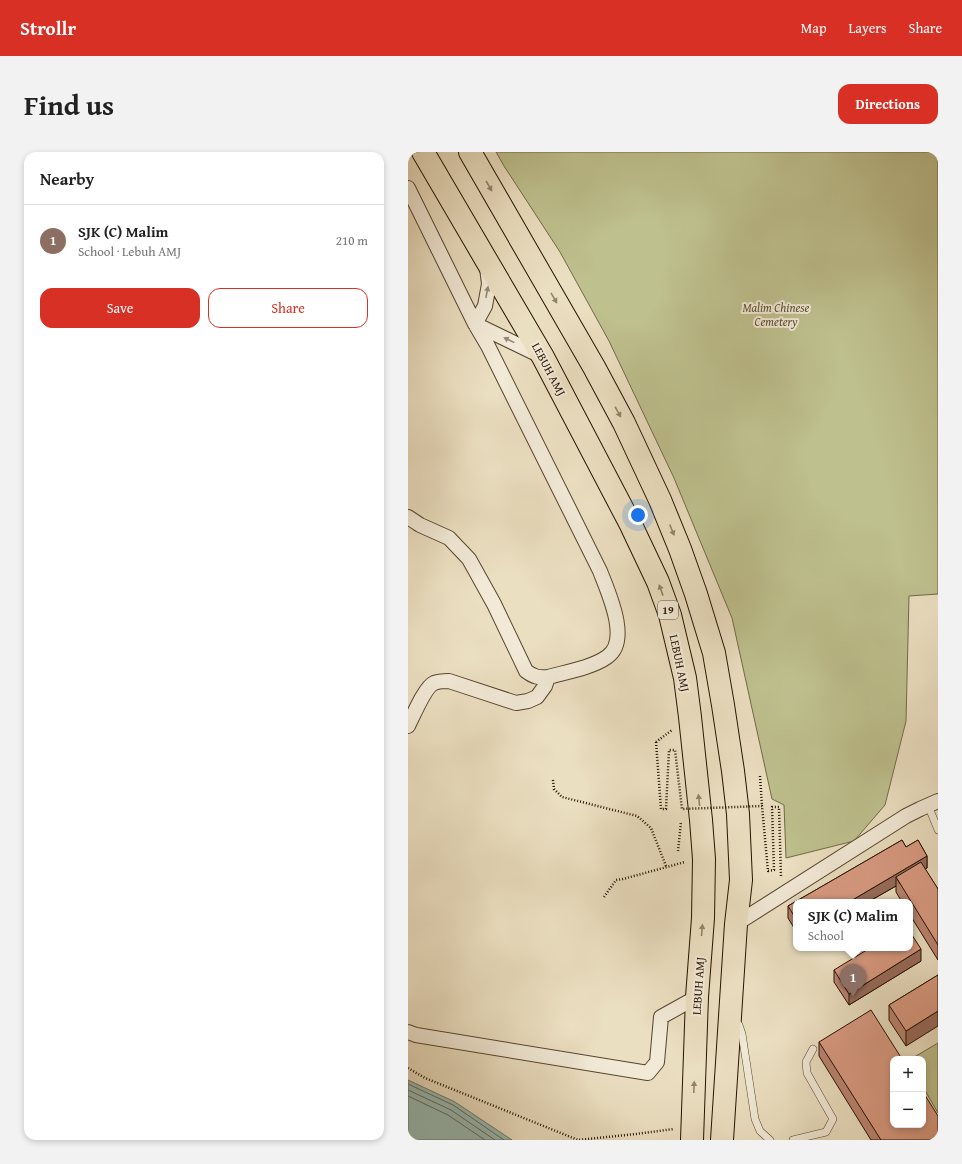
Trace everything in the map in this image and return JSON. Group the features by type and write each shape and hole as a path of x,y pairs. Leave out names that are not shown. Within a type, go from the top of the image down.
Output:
{"highway":[{"name":"LEBUH AMJ","path":"424,152 543,357 638,538 658,582 670,615 685,678 704,860 704,918 697,997 692,1133"},
{"path":"470,152 594,367 624,423 660,500 680,549 696,594 714,653 733,772 738,814 741,880 736,924 723,1132"}],"street":[{"path":"408,188 600,571 610,598 616,620 618,635 615,646 608,657 588,666 539,678 532,676 526,671 494,604 469,558 449,538 420,525 408,517"},
{"path":"475,324 485,306 489,284 486,258"},
{"path":"475,324 543,357"},
{"path":"408,726 427,690 433,683 449,680 516,702 528,701 537,697 545,686 548,676"},
{"path":"736,924 906,816 933,803"},
{"path":"408,1032 416,1035 648,1073 657,1062 661,1017 697,997"}],"lane":[{"path":"933,803 938,830"},
{"path":"731,1011 730,1018 738,1025 742,1034 755,1119 760,1132 770,1140"},
{"path":"793,1140 826,1132 833,1119 807,1074 806,1062 813,1049"}],"path":[{"path":"656,742 661,809 666,809 669,750 675,750 682,809 678,851"},
{"path":"760,776 768,872 774,870 772,807 779,807 781,877"},
{"path":"553,780 554,789 562,797 637,816 645,822 651,828 666,866"},
{"path":"682,809 762,806"},
{"path":"604,897 616,880 680,862 704,860"},
{"path":"408,1068 425,1078 578,1140 636,1134 692,1133"}],"green space":[{"name":"Malim Chinese Cemetery","path":"496,152 938,152 938,594 909,596 906,721 885,805 854,841 786,858 784,805 772,799 732,618 674,478 609,341 560,252"},
{"path":"938,1043 938,1113 926,1092 926,1056 916,1056"}],"water":[{"path":"408,1080 455,1102 512,1140 408,1140"}],"building":[{"path":"902,840 906,847 918,840 927,856 854,899 800,899"},
{"path":"921,862 938,889 938,945 913,905 913,899 910,899 896,877"},
{"path":"793,903 793,914 788,906"},
{"path":"913,937 921,949 849,994 834,970 865,951 913,951"},
{"path":"938,975 938,1011 906,1031 889,1005"},
{"path":"871,1010 900,1056 890,1056 890,1128 926,1128 926,1097 938,1116 938,1137 933,1140 881,1140 819,1042"}],"place":[{"name":"SJK (C) Malim","path":"853,997"}]}
